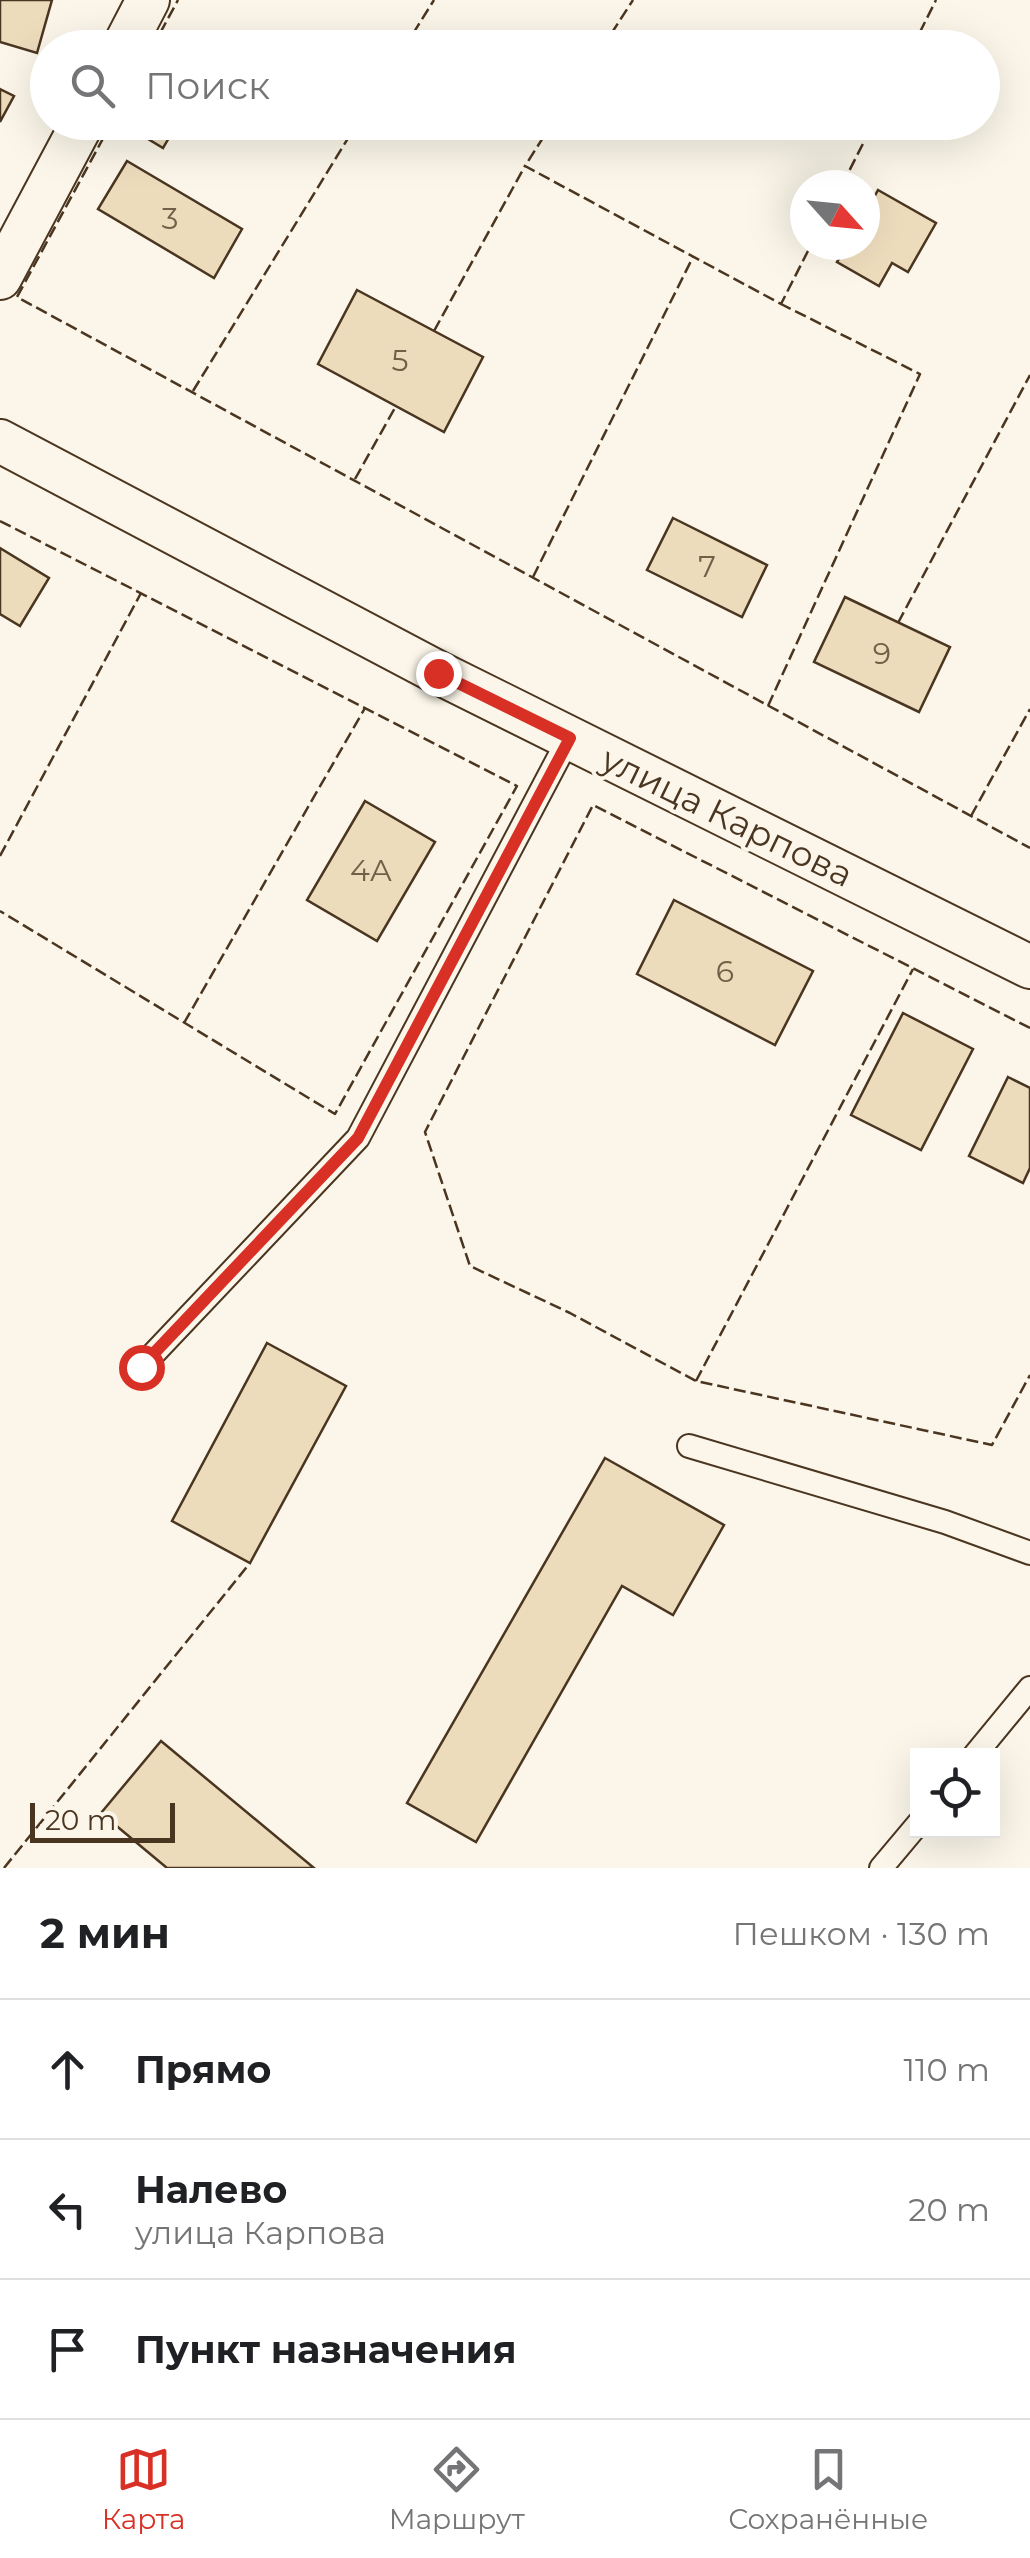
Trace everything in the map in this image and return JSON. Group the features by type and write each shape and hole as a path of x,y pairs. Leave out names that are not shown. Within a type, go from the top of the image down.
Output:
{"street":[{"path":"132,30 148,0"},
{"path":"0,278 73,140"},
{"name":"улица Карпова","path":"0,442 438,673 1030,967"}],"lane":[{"path":"141,1367 358,1138 570,738"},
{"path":"689,1446 945,1522 1030,1553"},
{"path":"981,1748 1030,1688"},
{"path":"880,1868 910,1833"}],"building":[{"path":"0,0 52,0 44,30 30,30 30,51 0,42"},
{"path":"0,89 14,96 0,122"},
{"path":"150,140 168,140 163,148"},
{"path":"127,161 242,229 214,278 98,209"},
{"path":"880,191 936,223 908,272 892,263 879,286 837,262 880,260"},
{"path":"357,290 483,357 444,432 318,364"},
{"path":"673,518 767,565 742,617 647,570"},
{"path":"0,548 49,578 20,626 0,614"},
{"path":"845,597 950,647 919,712 814,662"},
{"path":"365,801 435,842 377,941 307,900"},
{"path":"674,900 813,971 775,1045 637,974"},
{"path":"903,1013 973,1049 921,1150 851,1115"},
{"path":"1008,1077 1030,1088 1030,1168 1023,1183 969,1156"},
{"path":"267,1343 346,1386 250,1563 172,1521"},
{"path":"605,1458 724,1525 673,1615 622,1586 476,1842 407,1803"},
{"path":"161,1741 314,1868 167,1868 101,1813"}],"fence":[{"path":"162,30 178,0"},
{"path":"415,30 434,0"},
{"path":"614,30 633,0"},
{"path":"921,30 936,0"},
{"path":"102,140 17,297 1030,848"},
{"path":"193,391 347,140"},
{"path":"542,140 525,166 781,304 803,260"},
{"path":"850,170 865,140"},
{"path":"434,331 525,166"},
{"path":"533,577 693,257"},
{"path":"768,706 920,374 781,304"},
{"path":"898,623 1030,375"},
{"path":"355,479 396,406"},
{"path":"0,521 517,786 335,1114 0,911"},
{"path":"0,856 141,593"},
{"path":"184,1023 365,708"},
{"path":"971,816 1030,709"},
{"path":"1030,1028 593,805 425,1132 470,1266 570,1313 696,1381 992,1445 1030,1375"},
{"path":"696,1381 913,969"},
{"path":"4,1868 250,1563"}],"route":[{"path":"141,1367 358,1138 570,738 438,673"}]}
